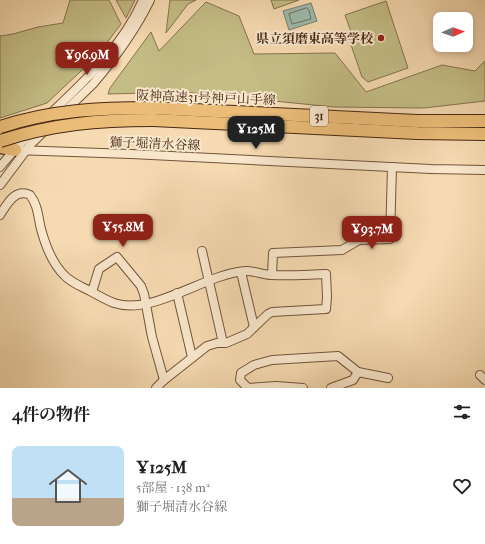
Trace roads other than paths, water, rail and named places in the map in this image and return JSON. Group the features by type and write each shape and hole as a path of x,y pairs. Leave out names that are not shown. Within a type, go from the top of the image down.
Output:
{"highway":[{"name":"阪神高速31号神戸山手線","path":"0,128 40,116 68,111 108,108 153,108 417,121 485,121"},
{"name":"阪神高速31号神戸山手線","path":"0,141 38,130 69,124 96,121 153,120 417,133 485,134"},
{"path":"0,147 20,150"},
{"path":"0,153 20,150"}],"street":[{"path":"0,168 20,150 106,57 128,27 142,0"},
{"path":"0,185 20,150 30,144 93,84 102,73 128,40 150,0"},
{"name":"獅子堀清水谷線","path":"20,150 431,169 485,170"},
{"path":"272,275 273,253 342,250 359,240 390,239 392,167"},
{"path":"0,215 9,201 16,195 21,193 30,195 40,216 41,229 51,254 64,275 83,288 115,303 145,304 209,281 246,271 272,275 326,274 326,309 272,312 247,334 223,343 207,346 156,388"},
{"path":"202,251 223,343"},
{"path":"92,292 99,269 117,257 141,286 144,294 152,337 164,380"},
{"path":"241,272 254,327"},
{"path":"177,293 192,357"},
{"path":"303,388 276,386 248,388 240,380 241,373 254,365 272,360 338,356 358,372 388,378"},
{"path":"331,388 353,380 358,372"}],"water":[{"path":"311,3 317,21 289,30 283,11"}],"place":[{"name":"県立須磨東高等学校","path":"381,38"}]}
